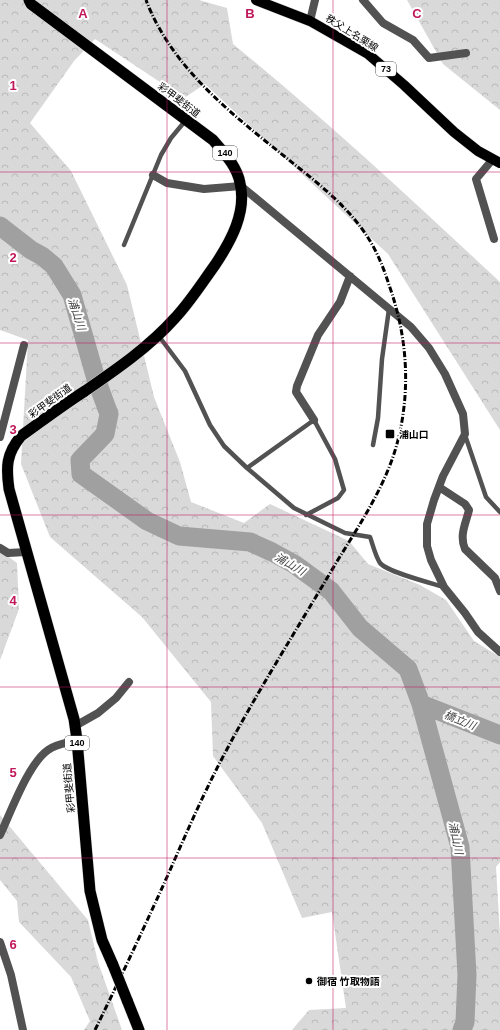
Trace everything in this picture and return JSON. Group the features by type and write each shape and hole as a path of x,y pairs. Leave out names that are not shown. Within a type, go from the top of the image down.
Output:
{"highway":[{"name":"彩甲斐街道","path":"29,0 31,4 213,140 229,158 235,168 241,186 242,195 240,215 232,236 187,303 175,318 158,336 130,359 20,436 14,444 6,467 4,490 26,552 75,726 90,891 102,940 139,1030"}],"main road":[{"name":"秩父上名栗線","path":"256,0 310,21 368,54 404,84 454,132 478,151 496,161"}],"street":[{"path":"310,21 315,0"},
{"path":"363,0 383,23 413,40 429,58 466,53"},
{"path":"494,239 476,179 496,161"},
{"path":"153,175 167,183 204,189 241,186 411,327 429,348 445,374 463,414 465,434 443,476 439,487 427,524 427,546 431,560 444,587 478,632 500,652"},
{"path":"314,420 296,392 297,386 318,335 340,302 350,276"},
{"path":"0,437 24,345"},
{"path":"439,487 465,504 469,510 462,533 462,543 495,578 500,591"},
{"path":"0,548 8,554 26,552"},
{"path":"75,726 98,712 116,698 129,682"},
{"path":"0,835 32,767 39,757 56,746 77,740"},
{"path":"0,942 11,975 23,1030"}],"lane":[{"path":"124,245 161,155 171,138 186,120"},
{"path":"373,445 378,418 382,360 389,309"},
{"path":"158,336 185,371 210,425 224,446 247,468 294,508 306,515 345,533 370,537 376,556 381,564 399,573 444,587"},
{"path":"247,468 314,420 335,459 344,490 338,498 306,515"},
{"path":"465,434 486,497 500,512"}],"green space":[{"path":"0,0 199,0 227,8 233,44 335,131 500,282 500,430 388,254 205,84 184,98 95,39 74,61 30,123 71,171 127,285 154,397 180,462 191,502 244,523 270,504 349,541 368,564 420,585 446,600 474,641 500,657 500,862 496,867 500,935 500,1030 292,1030 309,1010 346,1008 332,912 302,918 262,823 213,756 211,702 142,617 50,537 21,464 28,340 0,330"},
{"path":"407,0 500,0 500,110 443,64"},
{"path":"0,547 2,552 17,563 19,609 0,660"},
{"path":"0,815 88,920 98,962 122,1030 84,1030 90,1021 71,977 19,922 17,901 0,880"}],"waterway":[{"name":"浦山川","path":"0,226 54,266 72,295 96,379 109,414 105,434 80,460 81,474 147,521 179,536 250,542 294,564 331,591 360,628 408,669 421,704 460,847 467,975 465,1022 462,1030"},
{"name":"橋立川","path":"421,704 500,735"}],"railway":[{"path":"95,1030 123,973 218,766 266,680 363,519 380,488 398,440 405,401 406,381 403,342 395,304 380,261 373,246 357,222 338,201 229,111 209,91 172,49 158,26 146,0"}],"place":[{"name":"浦山口","path":"390,434"},
{"name":"御宿 竹取物語","path":"309,981"}]}
